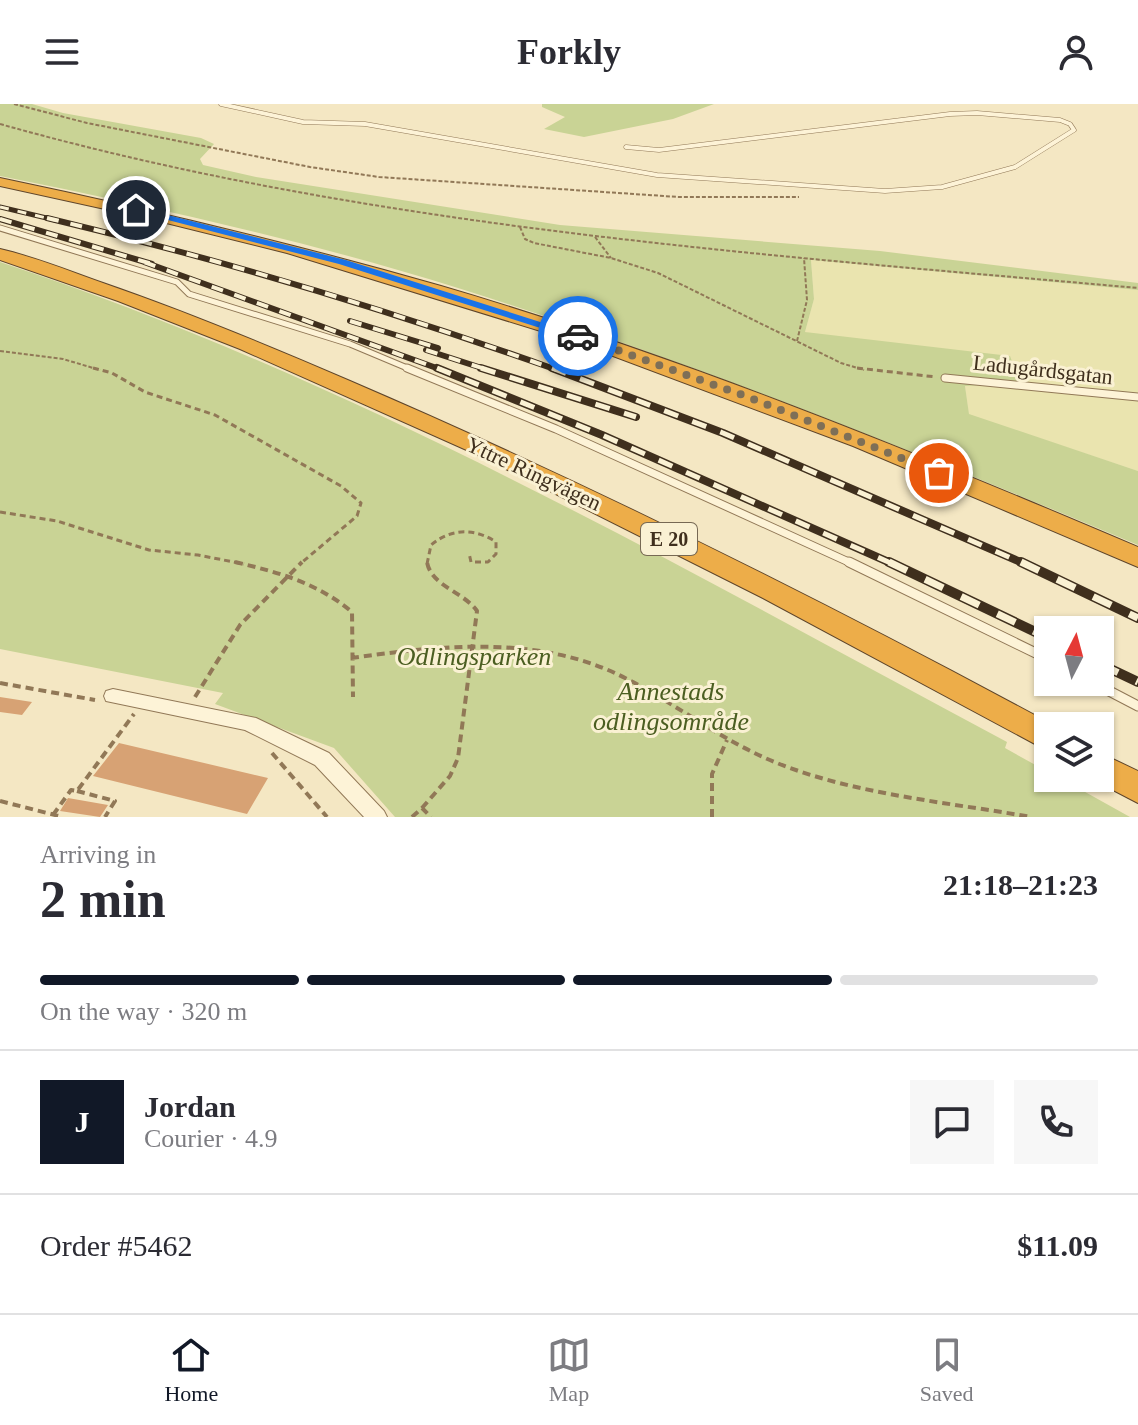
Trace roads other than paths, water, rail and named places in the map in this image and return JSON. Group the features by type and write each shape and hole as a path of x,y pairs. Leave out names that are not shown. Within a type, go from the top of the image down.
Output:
{"highway":[{"path":"0,182 186,221 458,296 748,397 912,462 1138,558"},
{"name":"Yttre Ringvägen","path":"0,254 214,332 416,418 728,568 1034,731"},
{"path":"1114,775 1138,788"}],"street":[{"path":"110,699 249,723 322,759 377,817"}],"lane":[{"path":"221,104 303,122 365,124 657,175 885,191 942,187 1015,167 1074,130 1070,124 1060,120 977,113 659,150 626,147"},
{"path":"0,228 177,282 189,294 350,344 412,369 689,487 1034,652"},
{"name":"Ladugårdsgatan","path":"945,378 1138,397"},
{"path":"1114,693 1138,706"}],"railway":[{"path":"0,207 53,219"},
{"path":"47,218 53,219"},
{"path":"3,220 0,219 152,264"},
{"path":"53,219 304,287 557,370"},
{"path":"144,262 441,370"},
{"path":"350,321 438,348"},
{"path":"426,350 488,370"},
{"path":"437,368 441,370"},
{"path":"481,368 636,417"},
{"path":"552,368 723,433 1025,564"},
{"path":"441,370 602,435 893,564"},
{"path":"889,562 1034,631"},
{"path":"1021,562 1138,618"},
{"path":"1114,671 1138,682"}],"park label":[{"name":"Odlingsparken","path":"474,656"},
{"name":"Annestads odlingsområde","path":"671,706"}]}
